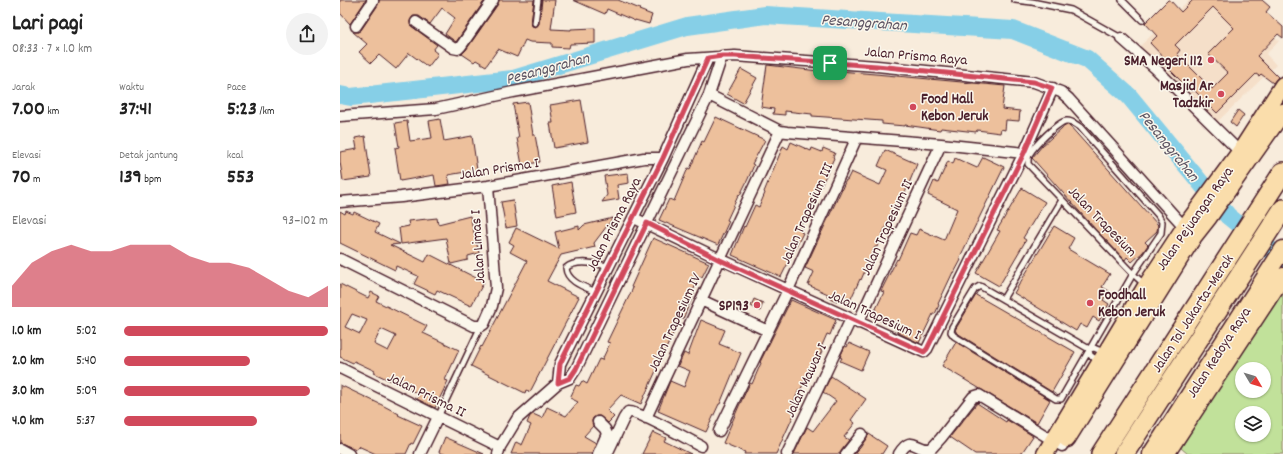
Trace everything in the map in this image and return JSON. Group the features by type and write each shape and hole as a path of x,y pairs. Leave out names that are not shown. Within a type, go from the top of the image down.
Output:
{"highway":[{"name":"Jalan Tol Jakarta–Merak","path":"1101,454 1283,172"},
{"name":"Jalan Tol Jakarta–Merak","path":"1124,454 1283,209"}],"main road":[{"name":"Jalan Pejuangan Raya","path":"1045,454 1058,447 1108,361 1189,232 1205,212 1244,156 1283,85"},
{"name":"Jalan Pejuangan Raya","path":"1244,156 1283,112"},
{"name":"Jalan Kedoya Raya","path":"1162,451 1268,287 1283,249"},
{"name":"Jalan Kedoya Raya","path":"1268,287 1283,276"}],"street":[{"path":"356,26 373,1 372,0"},
{"path":"416,22 453,48 458,49 493,0"},
{"path":"1121,38 1155,68 1244,156"},
{"path":"340,116 436,109 513,92 688,59 722,56"},
{"name":"Jalan Prisma Raya","path":"499,451 517,419 558,383 570,378 576,369 709,95 722,56 877,66 1034,82 1052,88 1061,92 1069,99 1189,232"},
{"name":"Jalan Prisma Raya","path":"558,383 560,364 608,266 634,218 708,58"},
{"name":"Jalan Trapesium I","path":"634,218 647,223 720,260 920,352 924,352 927,349 1024,153 1052,88"},
{"path":"709,95 780,131 941,144 1024,153"},
{"name":"Jalan Trapesium IV","path":"646,418 780,131"},
{"name":"Jalan Trapesium III","path":"719,431 788,290 857,137"},
{"name":"Jalan Trapesium II","path":"854,321 941,144"},
{"name":"Jalan Prisma I","path":"340,202 401,197 488,186 644,158 663,158"},
{"name":"Jalan Limas I","path":"477,326 484,324 492,306 496,288 488,186"},
{"path":"340,259 477,326"},
{"path":"701,300 768,331"},
{"name":"Jalan Mawar I","path":"787,454 854,321"},
{"name":"Jalan Prisma II","path":"340,368 438,417 499,451"},
{"path":"899,454 904,446 908,444 912,444 926,450 931,449 976,395 979,395 1058,447"},
{"path":"607,454 628,412 646,418 701,446"},
{"name":"Jalan Limas I","path":"420,454 438,417"},
{"path":"598,422 605,429 607,434 598,454"},
{"path":"846,454 862,434"}],"lane":[{"path":"535,23 538,0"},
{"path":"1014,0 1071,10 1121,38"},
{"path":"1122,0 1142,20"},
{"name":"Jalan Trapesium","path":"1002,299 980,286 975,289 952,327 951,332 1058,400 1063,396 1088,349 1133,274 1161,233 1162,222 1158,215 1080,127 1070,121 1065,121 1058,125 1030,153 1028,157 1028,164 1133,274"},
{"path":"1062,200 1002,299 1088,349 1094,348 1101,351 1108,361"},
{"path":"596,292 574,281 568,276 566,268 578,263 608,266"},
{"path":"1133,274 1152,290"},
{"name":"Jalan Limas I","path":"438,417 477,326"},
{"path":"1088,349 1090,356 1097,360 1108,361"}],"shaded area":[{"name":"SMA Negeri 112","path":"1189,0 1238,0 1279,41 1266,54 1276,65 1215,124 1139,47"}],"green space":[{"path":"1283,285 1283,454 1188,454 1181,448"}],"building":[{"path":"340,0 366,0 350,24 340,13"},
{"path":"379,0 485,0 456,42 445,34 455,18 442,8 430,24 419,16 413,16 410,21 410,25 437,45 433,50 438,54 428,67 409,53 396,69 379,55 371,63 359,52 367,44 353,32 358,32 361,30 378,5"},
{"path":"499,0 534,0 531,23 532,26 535,27 539,24 542,0 555,0 551,29 571,30 595,28 595,43 570,44 569,48 552,47 552,43 530,42 525,40 517,57 498,49 486,66 476,60 474,62 462,54 498,4"},
{"path":"573,0 618,0 652,15 649,24 635,21 607,9 605,14"},
{"name":"SMA Negeri 112","path":"1168,0 1170,0 1181,12 1193,0 1262,0 1270,7 1266,12 1283,27 1283,38 1278,34 1257,56 1278,77 1273,83 1261,74 1259,76 1256,74 1217,113 1194,90 1192,92 1166,66 1169,63 1150,43 1157,36 1145,23","holes":["1213,7 1234,28 1208,54 1228,73 1212,89 1177,54 1180,50 1175,45"]},
{"path":"767,65 827,72 839,71 1005,86 1002,109 1020,111 1019,121 1006,120 1005,130 1001,129 1000,133 941,128 940,130 905,125 882,124 882,121 812,116 812,114 785,111 785,115 773,114 774,109 761,107"},
{"path":"741,69 757,78 743,103 727,94"},
{"path":"581,100 588,142 554,148 550,123 553,123 550,105"},
{"path":"528,102 533,135 535,135 540,162 522,165 513,104"},
{"path":"1238,110 1244,115 1236,127 1230,122"},
{"path":"716,117 765,140 752,164 754,165 727,220 729,221 718,245 659,220 669,199 674,201 688,168 690,169 702,141 704,142"},
{"path":"440,119 444,141 472,136 477,170 448,175 450,184 436,186 434,175 400,181 395,148 399,147 395,123 407,121 410,141 432,138 429,121"},
{"path":"1067,125 1069,125 1158,225 1157,231 1145,242 1148,245 1132,262 1127,257 1125,260 1095,229 1032,158 1042,146"},
{"path":"365,136 371,177 343,181 340,152 357,149 355,138"},
{"path":"791,142 811,151 812,148 822,152 823,148 835,153 814,205 811,203 800,227 802,228 801,232 803,233 781,277 732,255 744,226 745,227 755,205 759,207 783,146 788,149"},
{"path":"885,150 917,164 902,200 900,200 894,213 892,212 877,247 875,247 849,303 838,298 837,301 827,297 828,294 808,285 814,272 805,268 851,172 880,185 887,170 878,166"},
{"path":"983,157 1004,167 959,259 961,260 954,273 953,272 935,314 933,314 919,343 897,332 898,329 872,317 884,292 881,291 897,259 898,260 910,233 916,235 919,229 944,240 957,209 928,195 934,181 938,183 948,161 953,164 955,158 977,168"},
{"path":"628,173 629,183 617,185 619,199 602,202 607,195 604,176"},
{"path":"571,182 576,212 557,216 552,186"},
{"path":"1022,188 1045,202 1023,238 1026,240 999,286 976,273 1000,231 997,230"},
{"path":"513,200 517,226 506,228 501,202"},
{"path":"340,211 345,214 346,211 353,214 354,212 379,224 375,232 400,244 390,245 425,262 429,254 484,282 471,306 437,290 435,294 414,284 418,276 396,266 395,270 340,243"},
{"path":"470,216 479,253 468,256 468,260 451,264 446,238 401,244 399,228 409,226 408,221 437,218 438,224"},
{"path":"613,218 594,243 595,247 561,255 547,281 579,297 530,392 526,390 525,393 471,366 527,261 510,252 514,245 509,242 516,228 559,249 555,232 579,226 579,230 584,225"},
{"path":"1054,226 1074,238 1068,249 1110,274 1102,287 1109,291 1103,300 1109,304 1099,321 1093,317 1087,328 1080,324 1076,331 1014,293"},
{"path":"653,238 709,263 702,277 700,276 693,291 695,292 683,319 680,318 641,404 621,395 607,410 614,417 608,423 600,416 593,418 593,426 584,436 596,443 592,454 511,454 516,442 522,445 531,425 527,423 530,416 533,414 542,418 547,407 566,416 578,402 570,398 576,385 579,386 582,381 587,384 599,359 602,360 610,343 607,342 633,288 631,287"},
{"path":"340,284 368,298 371,292 379,296 376,301 427,326 423,333 459,350 445,380 448,381 435,408 417,399 419,394 374,373 375,371 354,361 353,363 340,357","holes":["352,314 367,320 360,334 345,327","381,329 396,336 388,351 374,344"]},
{"path":"976,295 1075,352 1052,392 957,333 955,330"},
{"name":"SP193","path":"754,299 763,303 760,311 751,306"},
{"path":"791,300 836,320 830,335 827,334 820,350 822,351 816,363 814,361 800,391 799,390 792,406 794,407 793,409 796,410 776,454 744,454 745,452 723,443 739,406 750,383 752,384 761,363 760,362"},
{"path":"701,320 725,330 719,344 741,353 720,404 706,432 658,411 670,381 684,387 690,371 678,366 684,353 688,355"},
{"path":"956,342 1050,400 1037,423 942,366"},
{"path":"849,343 869,352 861,370 840,361 842,358 840,357 845,346 847,347"},
{"path":"831,376 866,399 851,420 855,423 844,437 849,440 841,450 840,454 794,454 807,427 813,431 836,401 823,392"},
{"path":"340,385 422,426 406,454 376,454 358,446 356,449 340,443"},
{"path":"977,403 1006,422 1007,420 1033,436 1021,454 975,454 950,437"},
{"path":"653,432 666,438 664,441 691,454 642,454"},
{"path":"869,434 887,446 882,454 854,454 860,448"},
{"path":"445,437 484,454 444,454 439,452"}],"waterway":[{"name":"Pesanggrahan","path":"340,95 351,97 513,79 687,26 765,15 1013,30 1087,59 1129,96 1228,216 1283,260"}],"place":[{"name":"SMA Negeri 112","path":"1211,60"},
{"name":"Masjid Ar Tadzkir","path":"1221,94"},
{"name":"Food Hall Kebon Jeruk","path":"913,107"},
{"name":"Foodhall Kebon Jeruk","path":"1090,303"},
{"name":"SP193","path":"757,305"}],"route":[{"path":"735,56 830,63 877,66 1034,82 1052,88 1024,153 927,349 924,352 920,352 726,261 720,260 647,223 576,369 570,378 558,383 560,364 608,266 634,218 708,58 735,56"}]}
